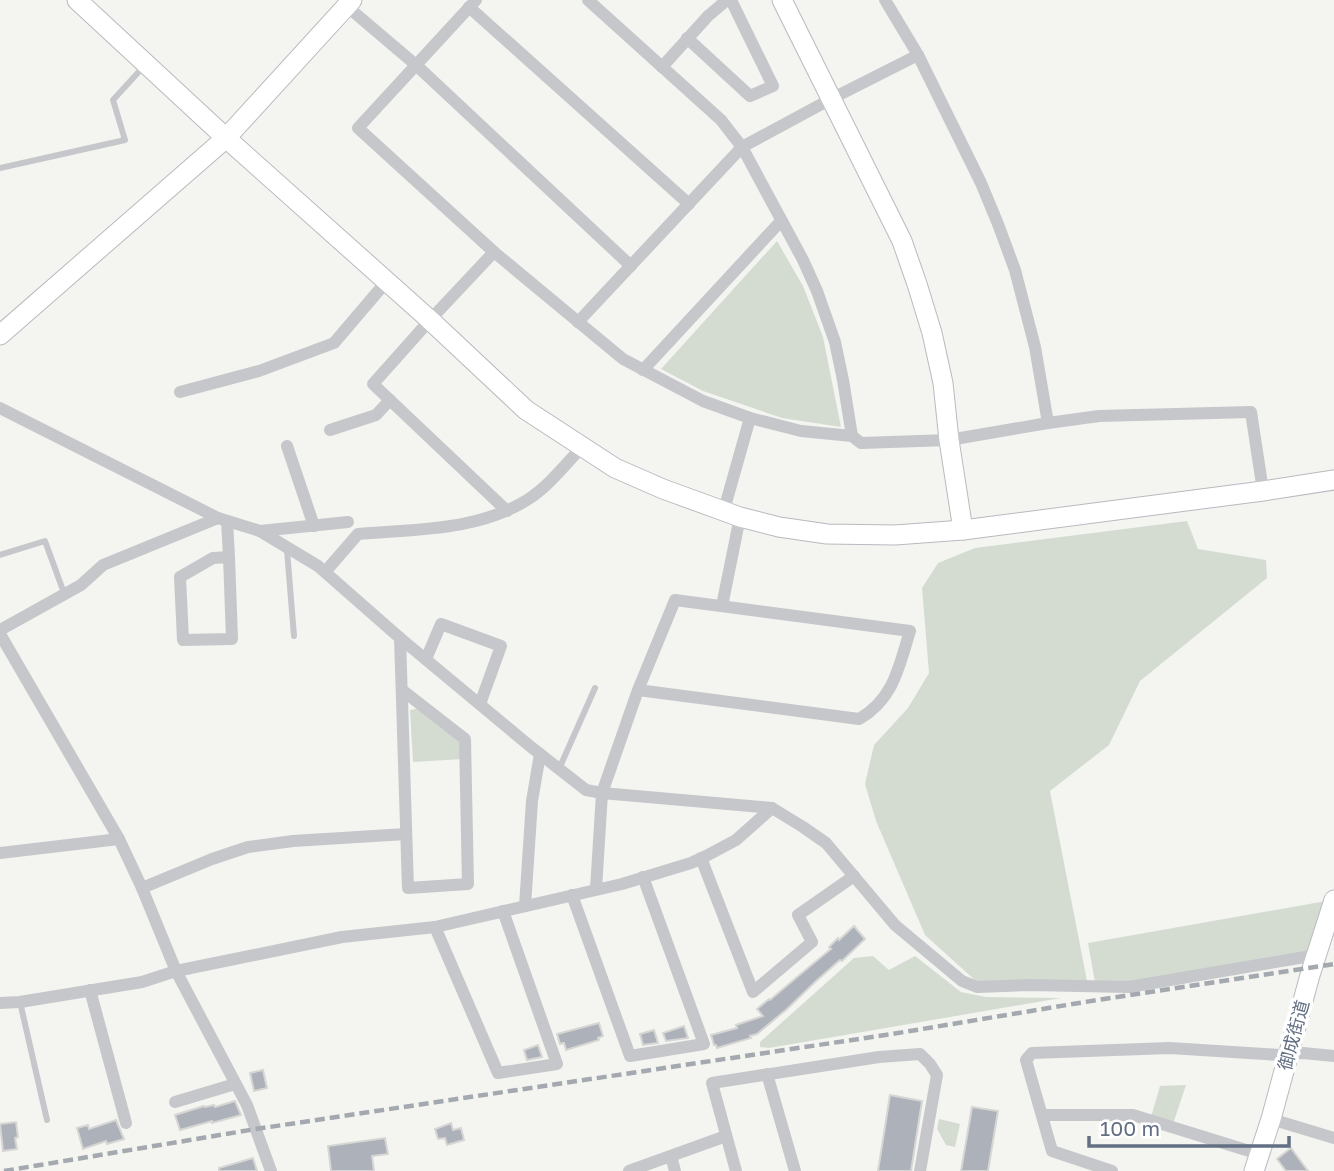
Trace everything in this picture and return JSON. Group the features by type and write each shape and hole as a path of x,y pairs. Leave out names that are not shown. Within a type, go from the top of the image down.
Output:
{"street":[{"path":"77,0 526,410 615,468 663,488 779,527 827,534 895,535 963,530 1334,480"},
{"path":"588,0 721,120 742,148 817,291 835,342 852,436"},
{"path":"662,67 687,38 708,16 729,0 773,86 750,96 687,38"},
{"path":"782,0 902,241 917,284 943,383 963,530"},
{"path":"885,0 918,55 981,183 1015,270 1035,347 1048,423"},
{"path":"0,335 226,138 346,2 631,266"},
{"path":"689,204 472,4 358,128 494,252 623,359 703,401 801,432 852,436 861,443 949,440 1099,416 1251,412 1263,491"},
{"path":"578,322 742,148 918,55"},
{"path":"643,370 781,220"},
{"path":"494,252 373,384 507,511"},
{"path":"180,392 259,371 334,343 386,282"},
{"path":"330,430 376,415 390,400"},
{"path":"0,408 223,520 260,531 318,566 400,638 586,790 772,808 827,843 895,925 962,981 977,987 1129,987 1317,955"},
{"path":"722,606 732,513 750,418"},
{"path":"287,446 314,526"},
{"path":"325,572 358,534 459,525 507,511 530,499 555,477 582,447"},
{"path":"223,520 229,557 232,639 183,640 180,577 213,558 229,557"},
{"path":"223,520 103,565 81,585 0,632 119,839 176,971 247,1105 271,1171"},
{"path":"260,531 348,522"},
{"path":"596,890 601,793 638,690 675,600 910,631 892,687 871,712 859,719 638,690"},
{"path":"426,659 441,624 501,646 480,704"},
{"path":"400,638 408,888 468,884 465,739 402,690"},
{"path":"525,906 533,801 541,754"},
{"path":"0,1003 142,982 176,971 342,937 435,928 596,890 691,863 736,840 772,808"},
{"path":"142,888 248,847 293,841 406,834"},
{"path":"0,853 119,839"},
{"path":"701,858 753,992 811,942 798,915 854,876"},
{"path":"572,895 630,1056 704,1044 643,877"},
{"name":"御成街道","path":"1256,1162 1271,1119 1334,900"},
{"path":"435,928 498,1073 557,1064 503,911"},
{"path":"90,990 126,1124"},
{"path":"1112,1171 1052,1151 1026,1060 1032,1053 1170,1048 1303,1053 1333,1059"},
{"path":"736,1171 712,1083 878,1057 920,1055 937,1075 920,1171"},
{"path":"767,1074 795,1171"},
{"path":"175,1102 235,1084"},
{"path":"1042,1115 1133,1115 1256,1162"},
{"path":"1271,1119 1334,1138"},
{"path":"629,1171 726,1136"},
{"path":"671,1156 675,1171"}],"lane":[{"path":"0,168 125,140 113,100 146,64"},
{"path":"0,555 45,541 65,594"},
{"path":"287,548 294,636"},
{"path":"559,769 595,688"},
{"path":"20,1002 47,1120"}],"shaded area":[{"path":"777,241 803,286 823,337 841,427 782,418 703,391 661,369"},
{"path":"1187,521 1198,549 1266,560 1267,578 1140,681 1109,745 1050,791 1087,981 977,982 925,935 876,821 865,784 874,745 908,708 929,673 922,588 938,563 975,548"},
{"path":"421,708 458,739 463,759 413,762 410,710"},
{"path":"1326,901 1312,953 1131,983 1095,982 1088,943"},
{"path":"873,956 889,970 915,956 961,992 986,997 1061,998 769,1048 760,1047 760,1042 854,958"},
{"path":"1186,1085 1173,1124 1151,1117 1160,1086"},
{"path":"939,1119 960,1124 955,1147 946,1145 937,1129"}],"building":[{"path":"854,926 865,939 787,1009 757,1034 750,1036 751,1038 717,1048 714,1045 711,1035 737,1028 736,1025 763,1016 757,1009 831,949 829,947"},
{"path":"599,1023 603,1036 598,1038 599,1040 566,1050 564,1043 560,1044 557,1034"},
{"path":"684,1026 688,1038 666,1041 663,1033"},
{"path":"654,1030 658,1043 643,1045 640,1034"},
{"path":"538,1045 542,1057 527,1060 524,1050"},
{"path":"263,1070 267,1088 254,1091 250,1073"},
{"path":"890,1095 922,1101 911,1171 878,1171"},
{"path":"235,1101 241,1115 180,1130 175,1115 204,1106 215,1107"},
{"path":"972,1107 998,1111 988,1171 961,1171"},
{"path":"116,1120 124,1139 107,1144 106,1141 83,1149 77,1128 88,1125 89,1129"},
{"path":"16,1122 17,1149 3,1151 0,1124"},
{"path":"451,1123 453,1130 461,1128 464,1140 447,1145 445,1138 438,1139 435,1129"},
{"path":"385,1138 388,1154 372,1156 374,1171 331,1171 328,1146"},
{"path":"1291,1148 1308,1171 1286,1171 1277,1159"},
{"path":"253,1158 257,1171 219,1171 219,1168"}],"railway":[{"path":"4,1171 256,1129 892,1034 1334,964"}]}
